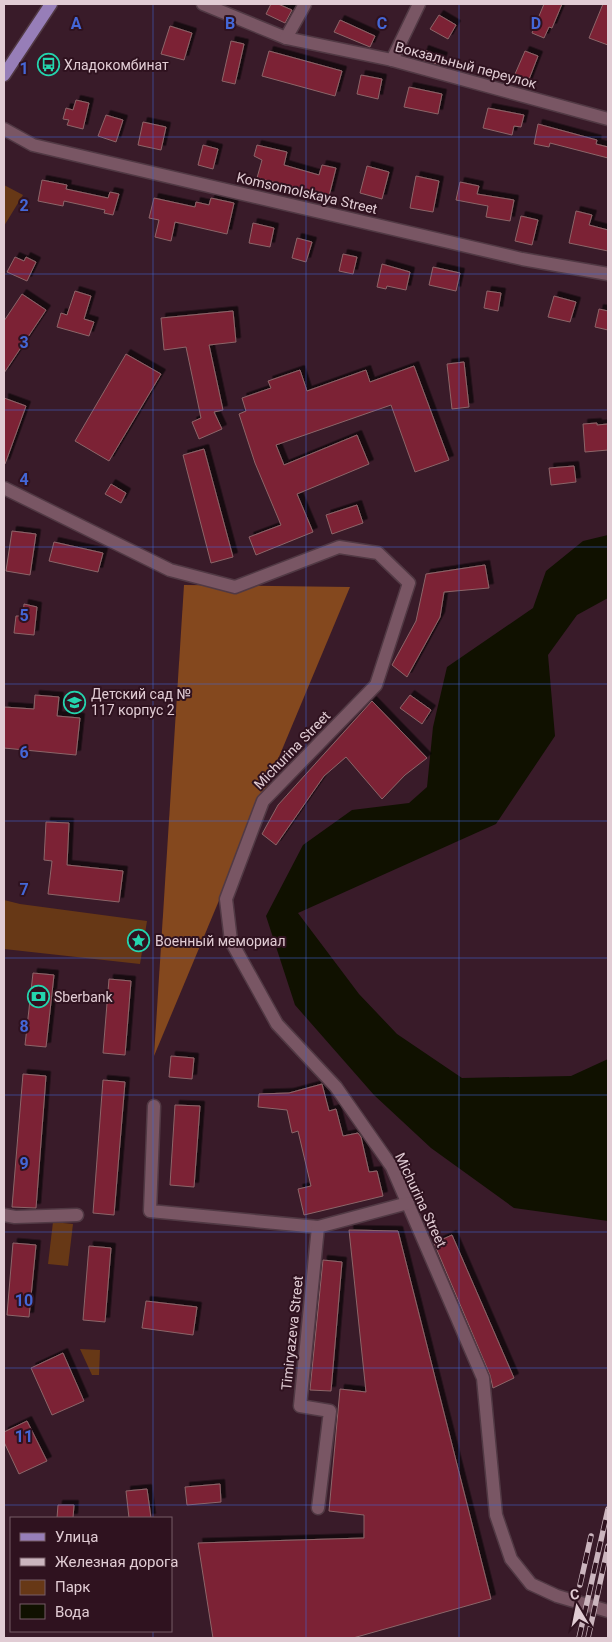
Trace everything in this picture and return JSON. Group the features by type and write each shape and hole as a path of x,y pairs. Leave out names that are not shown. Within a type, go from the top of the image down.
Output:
{"main road":[{"path":"4,76 48,7"}],"street":[{"name":"Вокзальный переулок","path":"203,4 286,38 392,60 608,120"},
{"path":"286,38 305,4"},
{"path":"392,60 419,4"},
{"name":"Komsomolskaya Street","path":"4,129 33,145 522,258 608,274"},
{"name":"Michurina Street","path":"4,488 170,570 235,587 339,547 378,553 409,583 376,685 263,801 226,899 231,941 277,1024 336,1087 392,1167 484,1378 496,1515 511,1559 531,1584 557,1596 608,1611"},
{"path":"154,1106 150,1211 318,1228 408,1203"},
{"path":"4,1215 15,1217 77,1215"},
{"name":"Timiryazeva Street","path":"318,1228 300,1406 330,1411 318,1508"}],"green space":[{"path":"4,185 23,195 4,226"},
{"path":"4,900 20,904 147,921 140,964 4,949"},
{"path":"53,1222 73,1224 68,1266 48,1264"},
{"path":"80,1349 100,1350 99,1375 92,1375"}],"shaded area":[{"path":"184,585 350,587 154,1056"}],"water":[{"path":"608,535 608,598 577,615 548,655 555,736 496,824 298,913 359,994 397,1034 462,1078 571,1076 608,1059 608,1221 514,1208 431,1148 374,1095 295,1005 266,916 303,845 352,810 409,803 427,787 433,727 447,667 533,608 546,571 583,541"}],"building":[{"path":"271,4 278,4 292,10 285,23 266,14"},
{"path":"544,4 562,4 552,28 549,27 544,38 532,33"},
{"path":"603,4 608,4 608,45 589,38"},
{"path":"439,15 456,25 448,39 430,29"},
{"path":"340,20 375,36 370,47 334,32"},
{"path":"170,26 192,33 184,60 161,54"},
{"path":"231,41 244,44 235,84 222,81"},
{"path":"424,50 443,57 440,65 421,59"},
{"path":"269,51 342,71 335,96 262,76"},
{"path":"525,51 538,56 526,87 512,81"},
{"path":"361,75 382,79 378,99 357,94"},
{"path":"409,87 442,94 438,114 404,107"},
{"path":"76,100 89,103 83,129 67,125 69,120 63,119 66,108 73,110"},
{"path":"488,108 524,115 521,127 514,126 512,135 483,128"},
{"path":"106,115 123,120 116,142 98,136"},
{"path":"143,122 166,127 161,150 138,145"},
{"path":"538,124 597,140 596,144 608,147 608,158 550,143 549,147 534,144"},
{"path":"203,145 218,149 213,169 198,165"},
{"path":"257,145 287,152 284,165 319,175 322,165 336,168 329,196 257,178 262,160 254,156"},
{"path":"367,166 389,172 382,199 360,193"},
{"path":"416,176 439,181 433,212 410,208"},
{"path":"42,180 67,185 66,189 108,198 110,192 119,194 113,215 104,213 105,210 64,201 63,206 38,201"},
{"path":"460,182 479,186 477,194 514,200 510,221 486,217 488,206 456,200"},
{"path":"154,198 195,207 196,202 209,205 211,198 234,203 227,234 175,222 171,241 155,237 159,220 149,218"},
{"path":"576,211 592,215 589,225 608,230 608,251 569,243"},
{"path":"521,216 538,220 532,245 515,241"},
{"path":"253,223 274,228 270,247 249,243"},
{"path":"297,238 312,242 306,262 292,258"},
{"path":"343,254 357,257 353,274 339,271"},
{"path":"15,257 24,261 26,257 36,262 27,281 7,272"},
{"path":"382,264 410,272 406,290 387,286 386,289 377,287"},
{"path":"433,267 460,273 456,291 429,285"},
{"path":"75,291 91,296 84,319 94,322 89,336 57,327 61,313 67,315"},
{"path":"487,291 501,293 498,311 484,308"},
{"path":"22,294 46,310 4,373 4,321"},
{"path":"554,296 576,302 570,322 548,317"},
{"path":"599,309 608,311 608,330 595,327"},
{"path":"233,311 236,342 209,345 223,410 214,412 222,429 199,439 192,422 201,418 186,347 164,350 161,318"},
{"path":"126,354 161,374 109,461 75,441"},
{"path":"464,362 469,407 452,409 447,364"},
{"path":"414,366 449,460 415,472 391,405 276,445 284,465 357,435 369,464 297,494 313,532 256,555 249,537 281,525 255,463 239,414 246,411 242,398 271,388 268,381 300,370 307,391 366,370 370,382"},
{"path":"4,398 26,406 5,464 4,464"},
{"path":"597,423 597,425 608,424 608,450 585,452 583,424"},
{"path":"204,449 233,557 211,563 183,455"},
{"path":"574,466 576,482 551,485 549,468"},
{"path":"111,484 126,493 121,503 105,494"},
{"path":"357,505 363,523 332,534 326,515"},
{"path":"12,531 36,534 30,575 6,571"},
{"path":"54,542 103,553 98,572 49,561"},
{"path":"485,565 489,588 444,592 440,617 407,677 392,665 416,621 426,574"},
{"path":"24,604 37,607 34,635 14,633 16,616 23,616"},
{"path":"35,695 59,697 57,716 80,718 76,755 4,748 4,707 34,709"},
{"path":"410,695 431,710 422,724 400,708"},
{"path":"372,701 427,758 405,775 382,799 346,757 324,776 276,845 262,834 278,805"},
{"path":"46,822 69,823 67,865 123,871 119,902 48,894 52,861 44,860"},
{"path":"33,973 54,975 46,1047 25,1045"},
{"path":"109,979 131,981 125,1055 103,1053"},
{"path":"171,1056 194,1058 192,1079 169,1077"},
{"path":"23,1074 46,1076 36,1208 12,1207"},
{"path":"103,1080 125,1082 114,1215 93,1213"},
{"path":"322,1084 329,1111 336,1109 343,1136 358,1133 361,1137 369,1172 377,1171 383,1196 304,1215 298,1189 311,1186 298,1131 292,1133 287,1110 258,1107 259,1094 289,1093"},
{"path":"175,1105 200,1106 194,1187 170,1185"},
{"path":"349,1230 398,1231 491,1599 353,1638 213,1638 198,1543 364,1538 364,1515 329,1511 340,1389 366,1392"},
{"path":"452,1235 514,1378 493,1388 490,1375 434,1243"},
{"path":"13,1243 36,1245 29,1317 7,1315"},
{"path":"89,1246 111,1248 105,1322 83,1320"},
{"path":"323,1260 342,1262 331,1391 310,1390"},
{"path":"146,1301 197,1307 193,1335 142,1328"},
{"path":"63,1353 84,1401 52,1415 31,1368"},
{"path":"27,1421 47,1461 19,1474 4,1442 4,1432"},
{"path":"220,1484 221,1502 187,1505 185,1487"},
{"path":"147,1489 151,1517 129,1517 126,1491"},
{"path":"58,1505 74,1505 73,1517 57,1517"}],"railway":[{"path":"579,1638 608,1509"},
{"path":"580,1585 591,1536"},
{"path":"588,1638 608,1546"}],"place":[{"name":"Хладокомбинат","path":"48,65"},
{"name":"Детский сад № 117 корпус 2","path":"75,702"},
{"name":"Военный мемориал","path":"139,941"},
{"name":"Sberbank","path":"38,997"}]}
